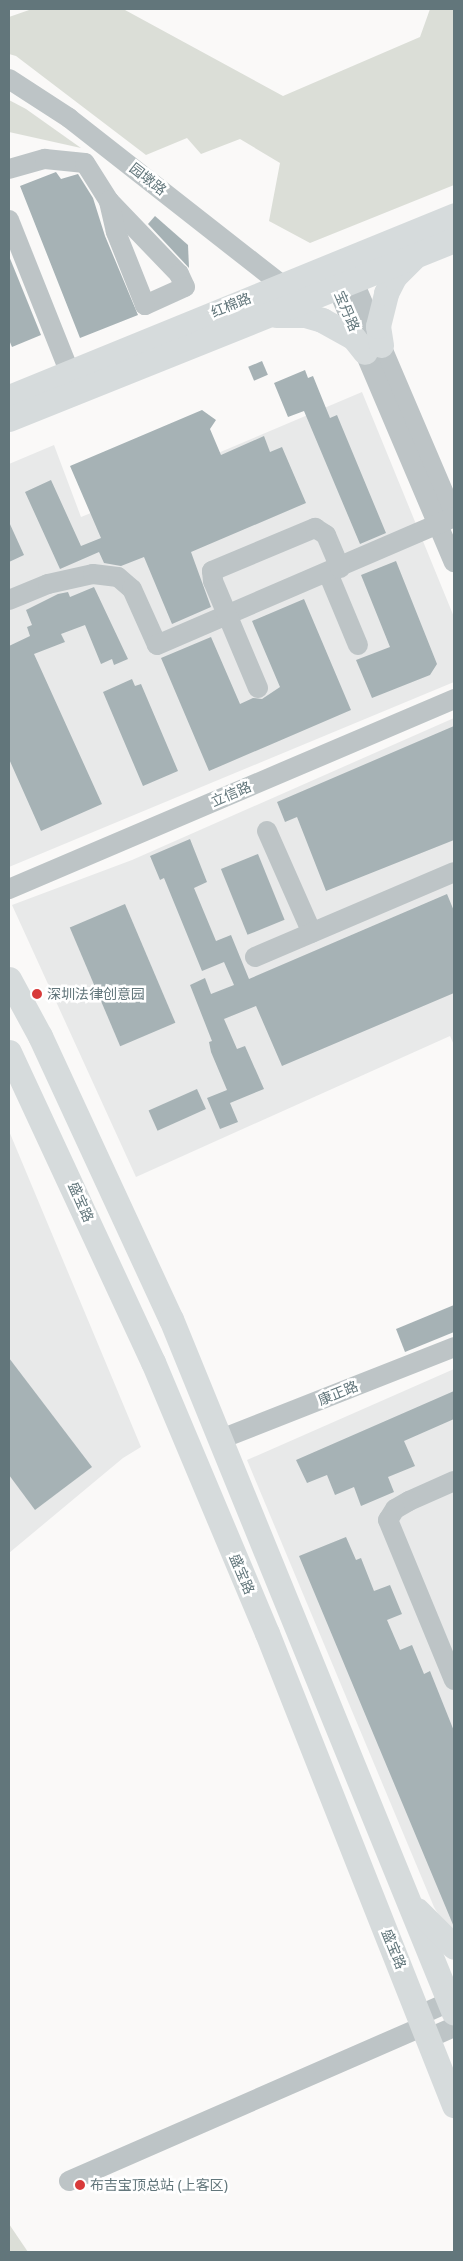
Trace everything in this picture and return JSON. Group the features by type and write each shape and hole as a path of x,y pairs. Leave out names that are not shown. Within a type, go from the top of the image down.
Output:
{"main road":[{"name":"红棉路","path":"9,419 261,317 342,276 454,215"},
{"name":"红棉路","path":"9,397 282,285 342,276 420,253 454,240"},
{"path":"261,317 285,314 322,320 373,348 386,293 394,277 420,253"},
{"path":"9,979 79,1118 171,1319 406,1897 453,2005"},
{"name":"盛宝路","path":"9,1052 50,1134 157,1371 267,1634 454,2105"},
{"path":"406,1897 454,1947"}],"street":[{"name":"园墩路","path":"9,79 69,118 282,285"},
{"path":"9,169 45,160 85,162 109,200 180,274 185,287 145,305 116,232 109,200"},
{"path":"9,220 70,371"},
{"name":"宝丹路","path":"342,276 449,520 454,562"},
{"path":"9,600 48,584 93,574 118,577 132,589 157,645 449,520"},
{"path":"258,688 212,581 214,568 315,528 326,535 334,570 358,646"},
{"name":"立信路","path":"9,889 454,700"},
{"path":"268,831 312,933"},
{"path":"256,956 454,872"},
{"name":"康正路","path":"221,1439 454,1347"},
{"path":"454,1481 395,1509 388,1520 454,1680"},
{"path":"69,2181 424,2026 453,2005"},
{"path":"424,2026 454,2026"}],"shaded area":[{"path":"32,9 125,10 283,96 420,37 430,9 454,9 454,185 310,243 269,221 280,163 240,139 201,154 187,138 146,155 16,56 9,54 9,17"},
{"path":"9,100 26,109 81,148 9,132"},
{"path":"362,392 454,617 454,682 9,867 9,464 54,445 81,517 198,470 211,456"},
{"path":"454,718 454,1045 450,1036 136,1177 12,905 132,860"},
{"path":"9,1131 141,1447 123,1458 9,1553"},
{"path":"454,1369 454,1934 447,1929 434,1907 247,1460"},
{"path":"9,2224 28,2252 9,2252"}],"building":[{"path":"56,172 61,179 78,174 93,198 105,236 138,315 80,338 20,186"},
{"path":"155,216 188,245 189,268 148,224"},
{"path":"9,256 41,335 12,347 9,340"},
{"path":"262,361 268,375 254,381 248,367"},
{"path":"305,370 308,378 313,376 330,418 337,415 386,533 360,544 304,411 288,417 274,383"},
{"path":"202,410 216,420 210,429 221,455 264,436 270,452 282,447 306,503 191,552 211,607 172,624 144,557 121,566 104,563 99,552 60,569 25,492 51,480 81,546 101,538 70,466"},
{"path":"9,522 24,555 9,562"},
{"path":"396,561 437,664 430,675 372,698 356,660 390,647 361,575"},
{"path":"94,587 128,659 114,665 112,659 101,664 85,625 61,634 65,642 34,654 102,804 41,831 9,759 9,646 30,636 27,627 32,625 26,610 58,594 68,592 70,597"},
{"path":"304,599 351,710 209,771 161,658 211,637 240,704 253,698 262,699 280,687 252,621"},
{"path":"132,679 135,686 141,684 178,771 143,786 103,692"},
{"path":"454,726 454,840 326,891 297,817 285,822 277,802"},
{"path":"190,839 207,882 194,888 216,941 231,935 249,979 447,894 454,911 454,993 282,1066 256,1006 224,1019 237,1049 245,1046 264,1089 230,1103 238,1122 220,1129 207,1098 227,1090 211,1052 209,1042 212,1041 190,985 205,978 211,994 234,985 224,962 202,971 164,878 160,880 150,856"},
{"path":"258,854 285,920 248,935 221,869"},
{"path":"125,904 175,1023 120,1046 70,927"},
{"path":"197,1089 206,1109 158,1131 149,1111"},
{"path":"454,1305 454,1332 405,1352 396,1329"},
{"path":"9,1358 92,1467 35,1510 9,1475"},
{"path":"454,1391 454,1419 404,1441 415,1466 388,1477 394,1492 361,1506 354,1487 335,1495 327,1475 307,1483 296,1460"},
{"path":"346,1537 356,1560 361,1558 374,1591 390,1585 402,1614 387,1620 400,1650 412,1645 424,1674 430,1671 454,1731 454,1927 299,1556"}],"place":[{"name":"深圳法律创意园","path":"37,994"},
{"name":"布吉宝顶总站 (上客区)","path":"80,2185"}]}
